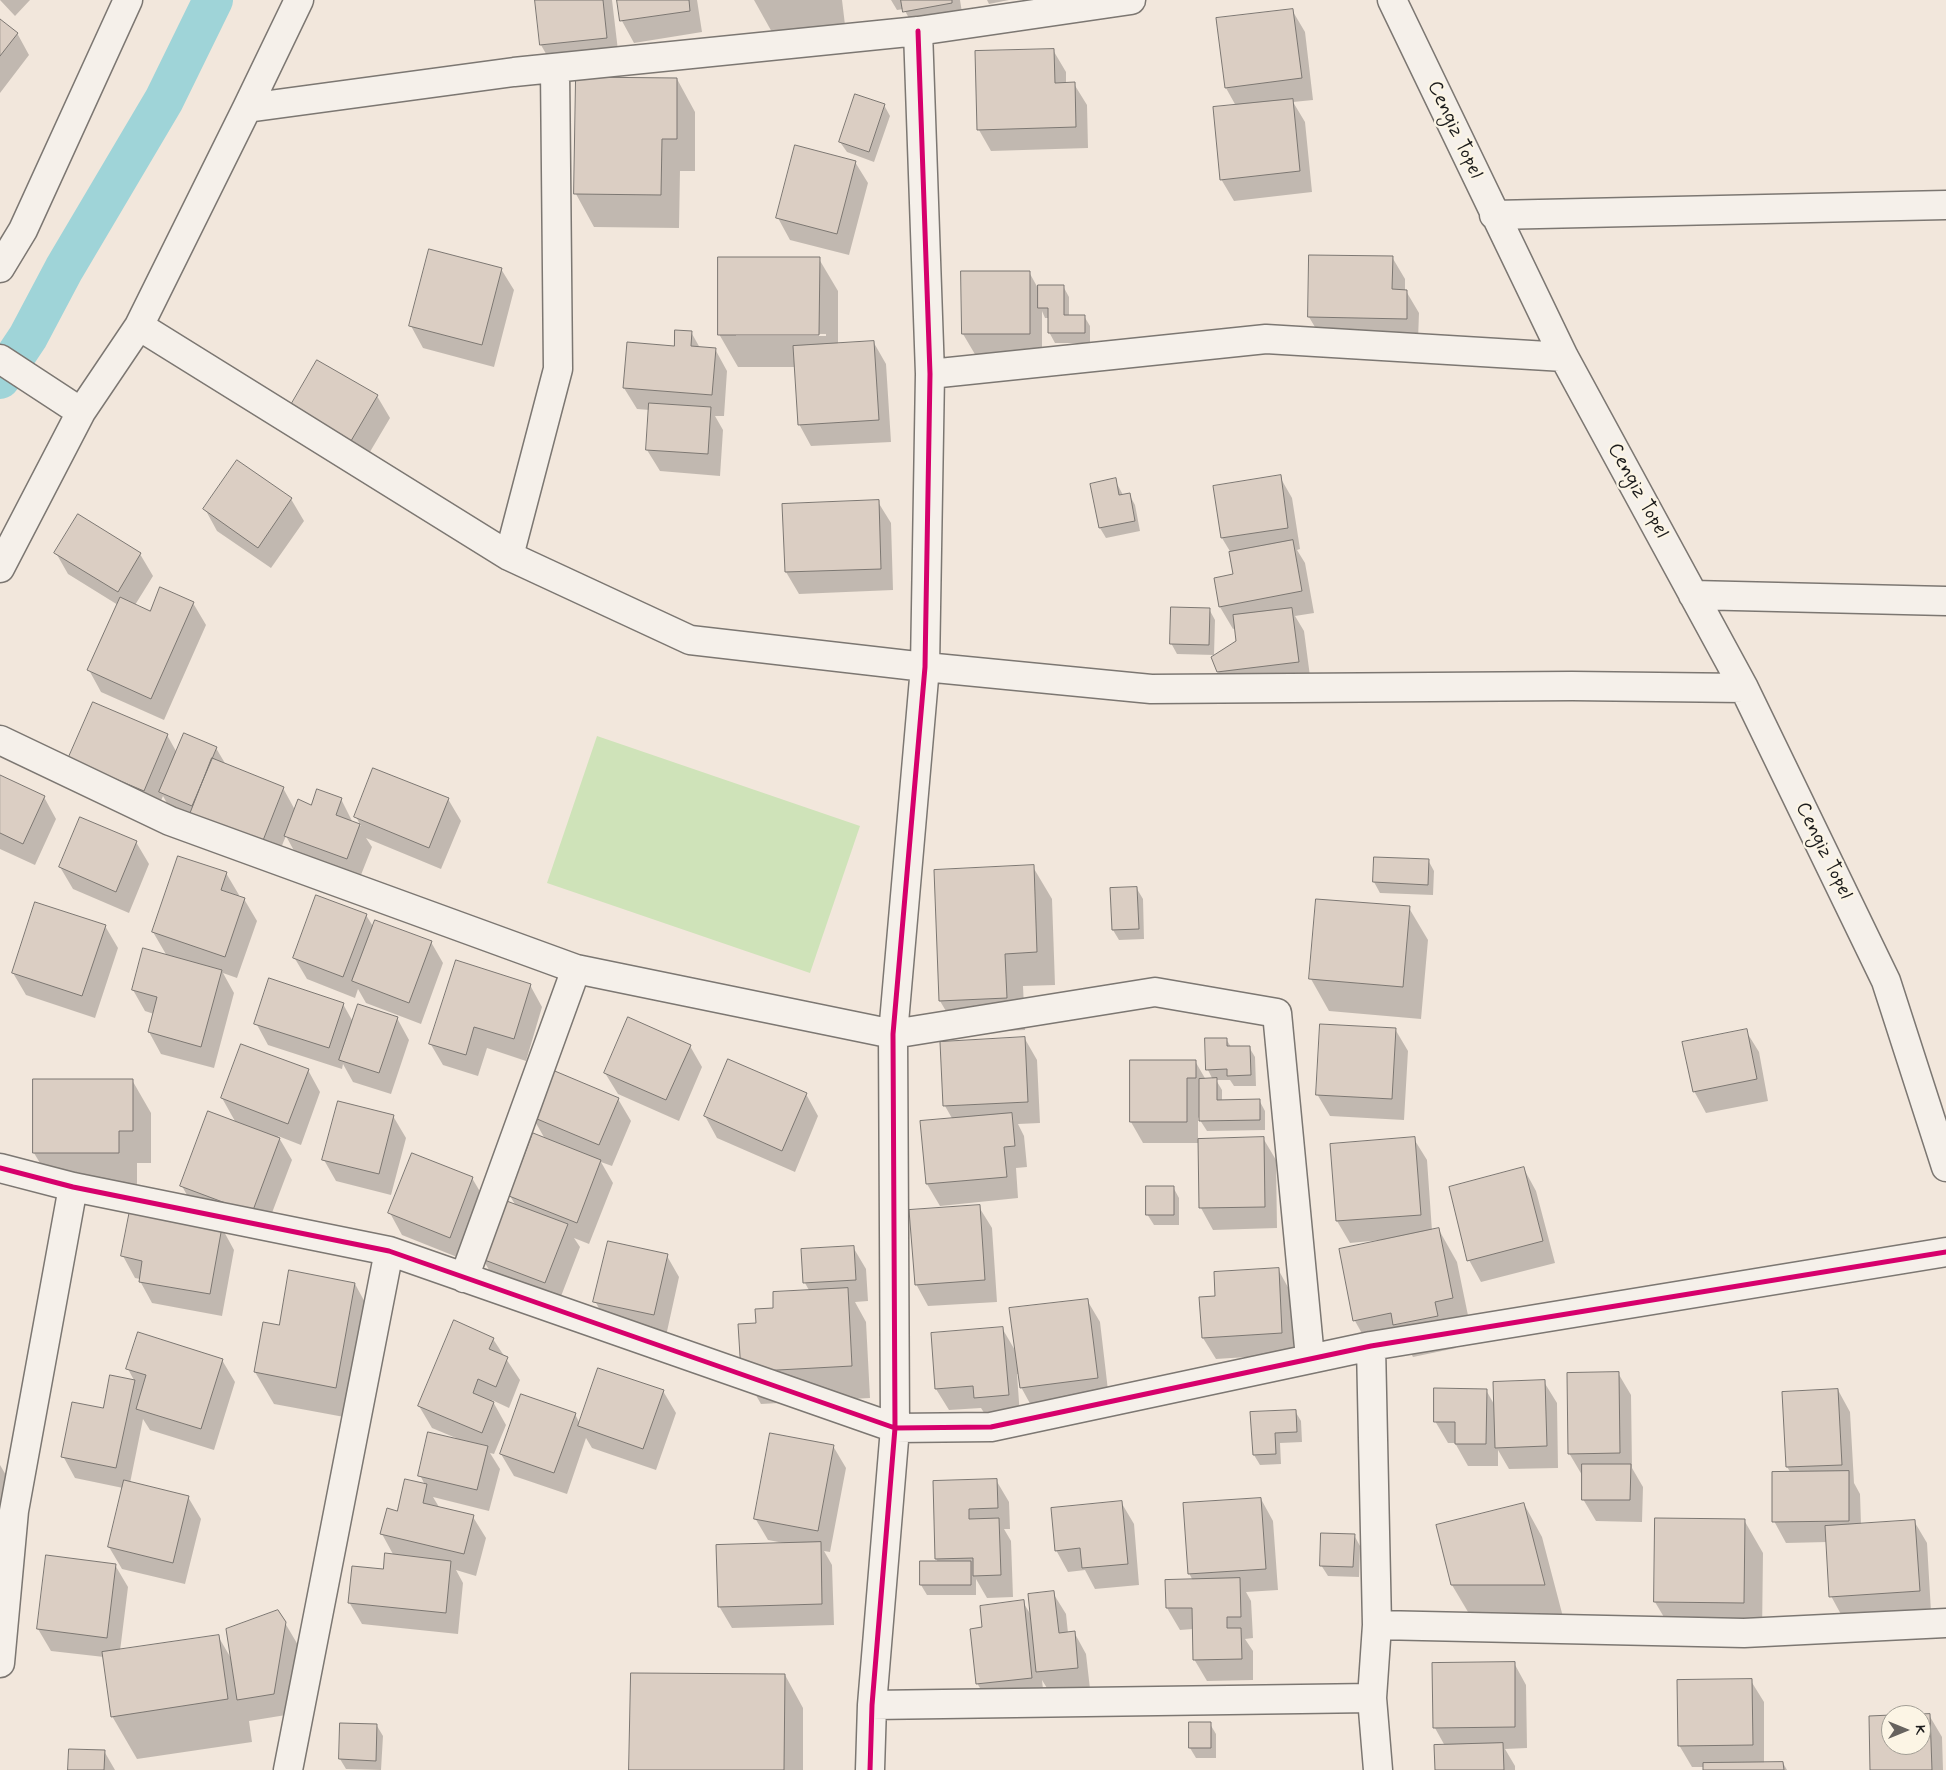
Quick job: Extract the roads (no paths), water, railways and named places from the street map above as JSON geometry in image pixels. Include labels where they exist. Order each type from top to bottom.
[{"type":"street","points":[[0,268],[24,230],[128,0]]},
{"type":"street","points":[[0,568],[8,546],[81,412],[139,326],[299,0]]},
{"type":"street","points":[[247,108],[514,72],[918,31],[1131,0]]},
{"type":"street","name":"Cengiz Topel","points":[[1392,0],[1564,357],[1744,688],[1886,981],[1946,1167]]},
{"type":"street","points":[[870,1770],[872,1705],[895,1428],[893,1034],[926,667],[930,374],[918,31]]},
{"type":"street","points":[[509,556],[558,370],[555,69]]},
{"type":"street","points":[[1494,215],[1946,205]]},
{"type":"street","points":[[139,326],[509,556],[690,640],[926,667],[1151,689],[1572,686],[1744,688]]},
{"type":"street","points":[[930,374],[1266,339],[1564,357]]},
{"type":"street","points":[[0,359],[81,412]]},
{"type":"street","points":[[1693,595],[1946,601]]},
{"type":"street","points":[[0,740],[170,821],[576,969],[893,1034],[1155,992],[1277,1013],[1310,1358]]},
{"type":"street","points":[[464,1278],[576,969]]},
{"type":"street","points":[[0,1168],[73,1187],[389,1251],[895,1428],[991,1428],[1371,1346],[1946,1252]]},
{"type":"street","points":[[0,1663],[14,1511],[73,1187]]},
{"type":"street","points":[[288,1770],[389,1251]]},
{"type":"street","points":[[1371,1346],[1377,1625],[1372,1698],[1378,1770]]},
{"type":"street","points":[[1377,1625],[1744,1633],[1946,1623]]},
{"type":"street","points":[[872,1705],[1372,1698]]},
{"type":"waterway","points":[[0,379],[28,337],[64,269],[164,100],[213,0]]}]
